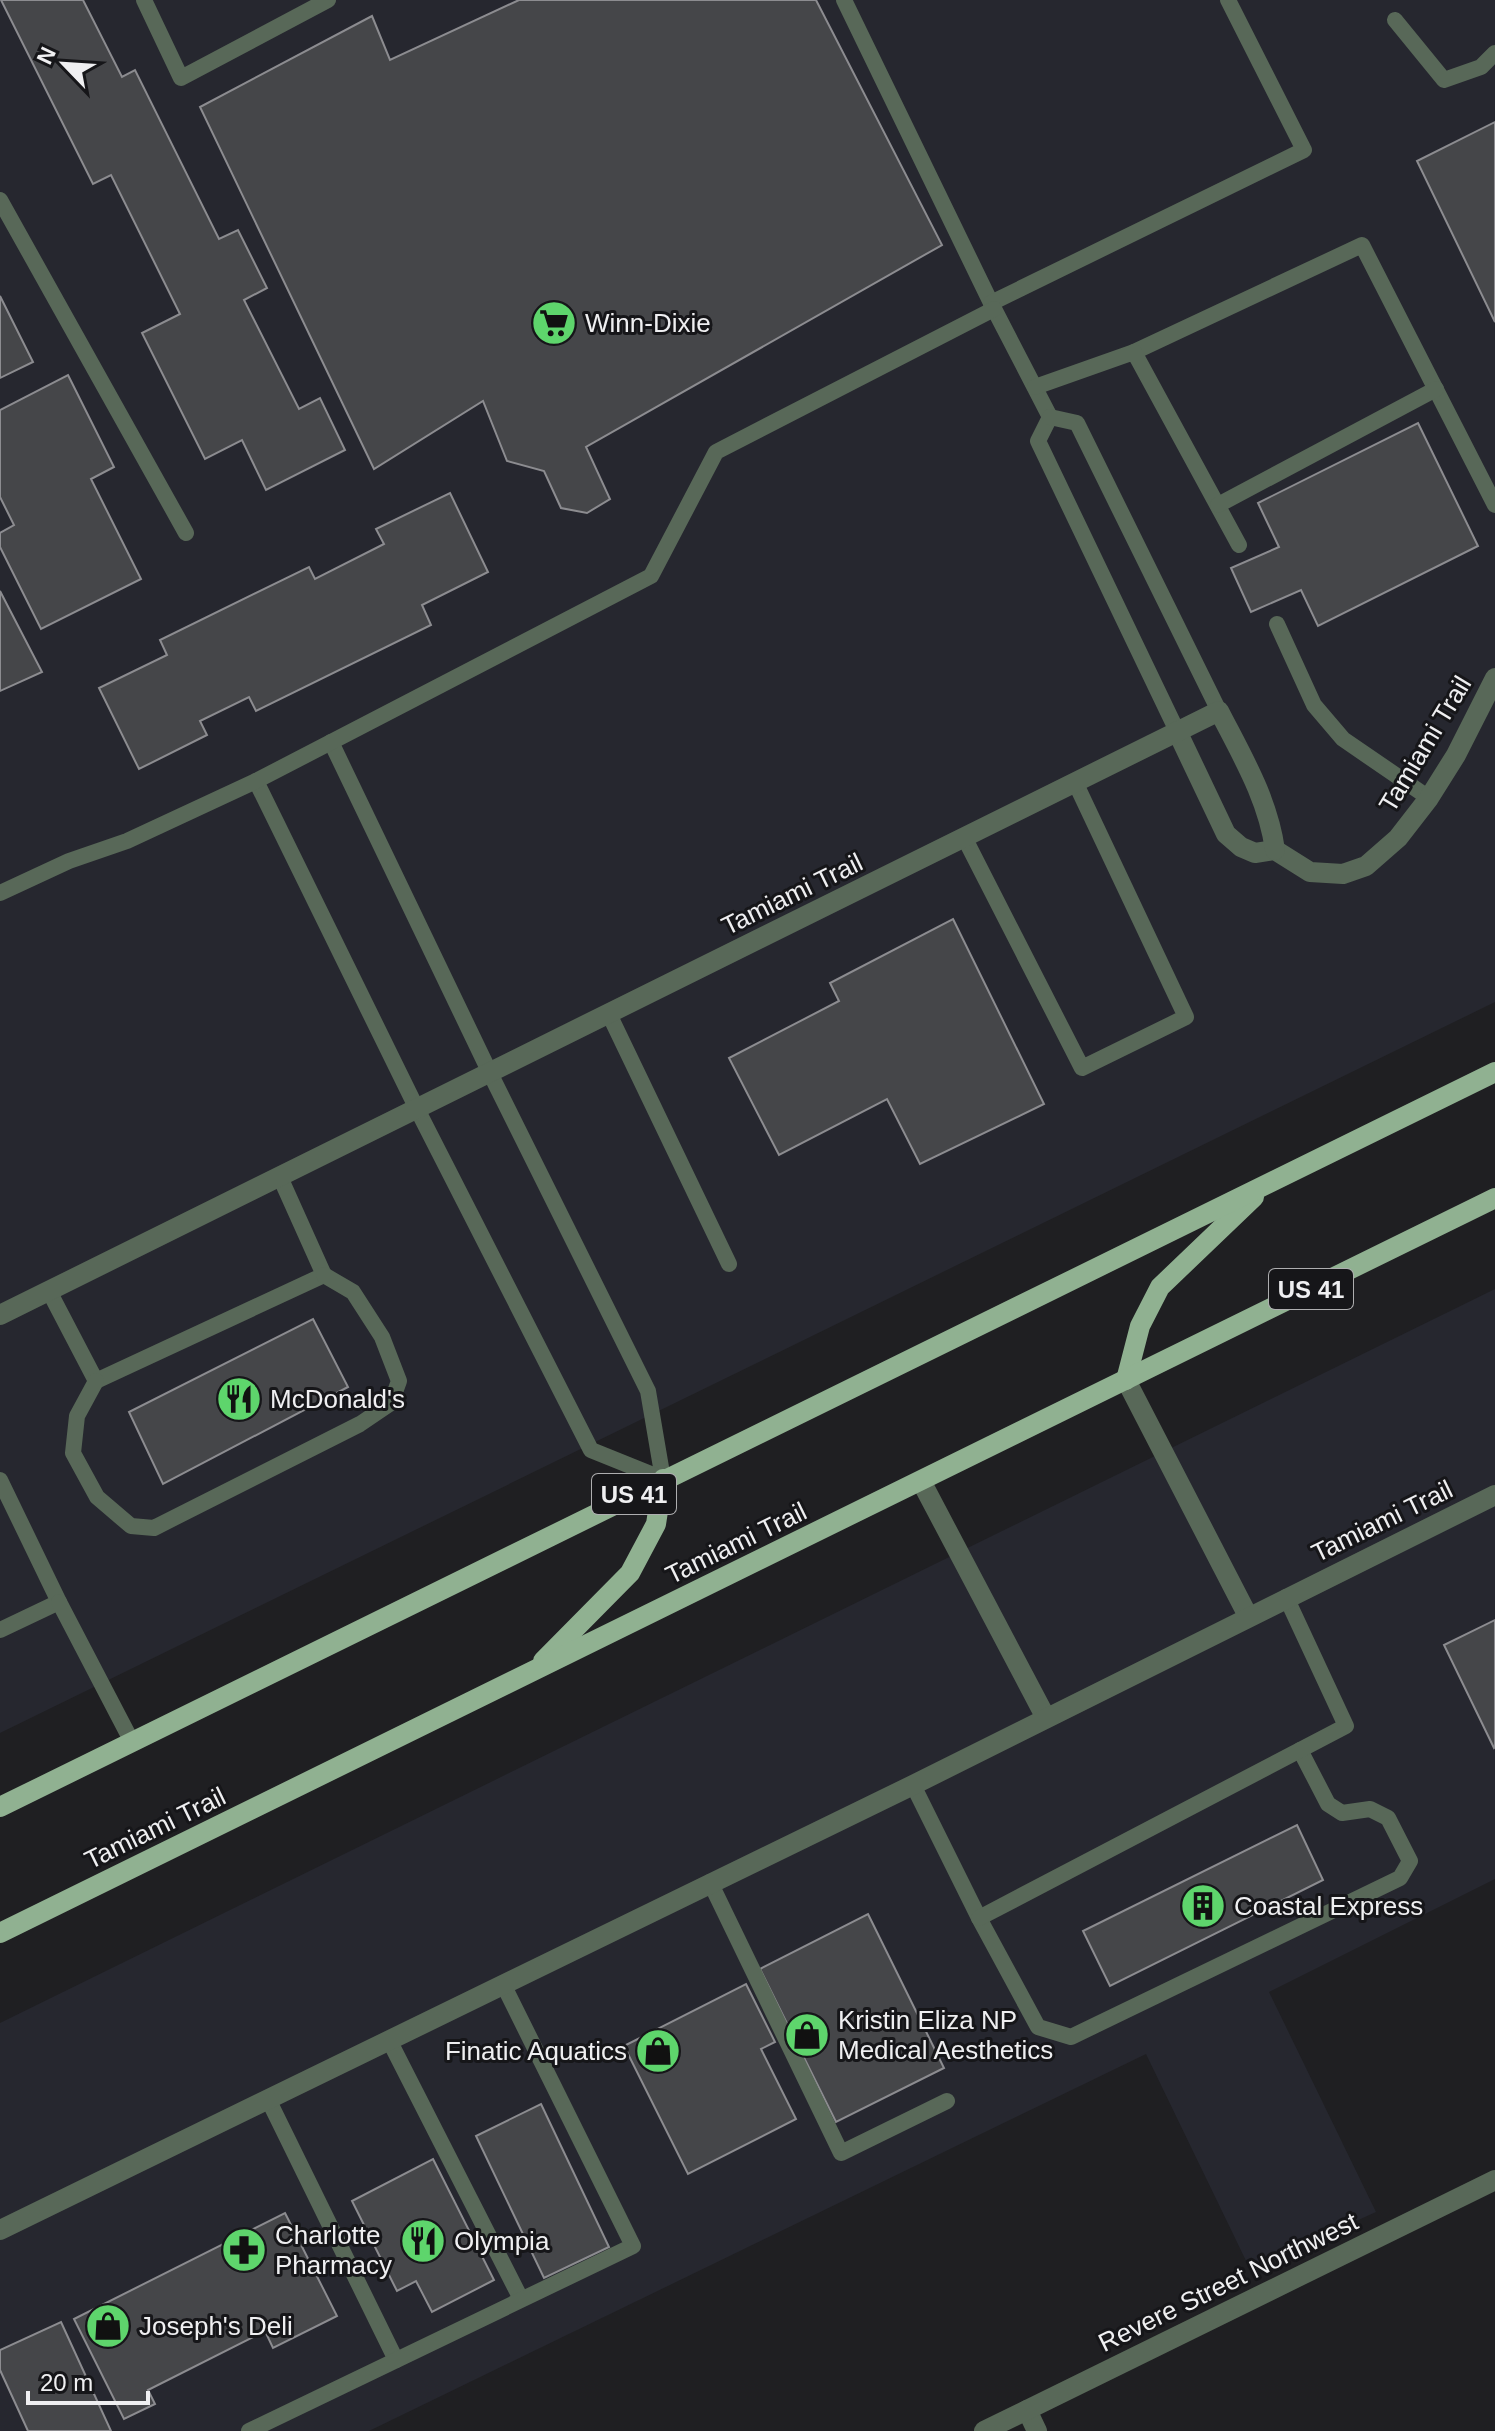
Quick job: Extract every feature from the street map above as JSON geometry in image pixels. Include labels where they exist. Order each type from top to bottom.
[{"type":"main road","name":"US 41","points":[[0,1807],[1495,1072]]},
{"type":"main road","points":[[1126,1380],[1140,1326],[1160,1287],[1268,1183]]},
{"type":"main road","name":"Tamiami Trail","points":[[0,1933],[1495,1198]]},
{"type":"main road","points":[[532,1672],[630,1573],[656,1524],[663,1479]]},
{"type":"street","name":"Tamiami Trail","points":[[1177,731],[1226,834],[1241,847],[1255,853],[1275,850],[1310,872],[1343,874],[1366,866],[1398,838],[1429,798],[1456,755],[1495,678]]},
{"type":"street","name":"Tamiami Trail","points":[[0,1315],[1219,711]]},
{"type":"street","points":[[1219,711],[1262,797],[1271,822],[1275,850]]},
{"type":"street","points":[[1126,1380],[1248,1616]]},
{"type":"street","points":[[921,1481],[1046,1718]]},
{"type":"street","name":"Tamiami Trail","points":[[0,2230],[913,1785],[1495,1495]]},
{"type":"street","name":"Revere Street Northwest","points":[[984,2431],[1495,2180]]},
{"type":"street","points":[[1027,2410],[1037,2431]]},
{"type":"lane","points":[[144,0],[181,78],[328,0]]},
{"type":"lane","points":[[844,0],[992,306],[1050,417]]},
{"type":"lane","points":[[0,893],[69,861],[127,841],[256,781],[651,576],[716,452],[992,306],[1304,150],[1228,0]]},
{"type":"lane","points":[[1395,20],[1444,80],[1481,67],[1495,53]]},
{"type":"lane","points":[[0,200],[186,533]]},
{"type":"lane","points":[[1035,387],[1134,352],[1362,245],[1495,505]]},
{"type":"lane","points":[[1134,352],[1239,545]]},
{"type":"lane","points":[[1218,505],[1436,389]]},
{"type":"lane","points":[[1050,417],[1077,423],[1219,711]]},
{"type":"lane","points":[[1050,417],[1038,441],[1177,731]]},
{"type":"lane","points":[[1277,624],[1314,705],[1343,739],[1429,798]]},
{"type":"lane","points":[[331,742],[490,1073],[648,1391],[663,1479]]},
{"type":"lane","points":[[256,781],[417,1109],[591,1450],[663,1479]]},
{"type":"lane","points":[[964,837],[1082,1068],[1186,1017],[1075,782]]},
{"type":"lane","points":[[609,1014],[729,1264]]},
{"type":"lane","points":[[280,1177],[324,1275],[353,1292],[382,1337],[399,1381],[391,1403],[360,1424],[154,1528],[131,1526],[97,1497],[73,1453],[77,1416],[96,1381],[324,1275]]},
{"type":"lane","points":[[49,1291],[96,1381]]},
{"type":"lane","points":[[0,1480],[132,1742]]},
{"type":"lane","points":[[979,1918],[1346,1726],[1286,1597]]},
{"type":"lane","points":[[0,1630],[59,1602]]},
{"type":"lane","points":[[913,1785],[1038,2027],[1071,2037],[1400,1878],[1410,1861],[1388,1818],[1370,1809],[1342,1813],[1328,1804],[1300,1750]]},
{"type":"lane","points":[[710,1882],[841,2153],[947,2101]]},
{"type":"lane","points":[[249,2431],[633,2246],[503,1984]]},
{"type":"lane","points":[[389,2040],[521,2299]]},
{"type":"lane","points":[[268,2099],[396,2360]]},
{"type":"shaded area","points":[[0,0],[1495,0],[1495,1002],[0,1733]]},
{"type":"shaded area","points":[[1495,1289],[1495,1879],[1269,1992],[1376,2212],[1250,2269],[1146,2054],[369,2431],[0,2431],[0,2023]]},
{"type":"building","points":[[1,0],[83,0],[122,77],[135,70],[219,239],[238,230],[267,288],[244,300],[299,409],[320,398],[345,450],[266,490],[242,440],[205,459],[142,333],[180,314],[111,175],[93,184]]},
{"type":"building","name":"Winn-Dixie","points":[[519,0],[816,0],[942,245],[586,447],[610,499],[587,513],[561,508],[544,471],[507,461],[483,401],[374,469],[200,107],[372,16],[390,60]]},
{"type":"building","points":[[1495,122],[1495,322],[1417,161]]},
{"type":"building","points":[[0,296],[33,362],[0,378]]},
{"type":"building","points":[[68,375],[114,467],[91,479],[141,579],[41,629],[0,547],[0,533],[14,525],[0,497],[0,410]]},
{"type":"building","points":[[1418,423],[1478,546],[1318,626],[1301,590],[1251,612],[1231,568],[1279,547],[1258,503]]},
{"type":"building","points":[[450,493],[488,572],[422,605],[431,625],[256,711],[249,697],[200,721],[207,735],[139,769],[99,688],[167,655],[160,640],[309,567],[315,579],[384,544],[376,529]]},
{"type":"building","points":[[0,591],[42,672],[0,691]]},
{"type":"building","points":[[953,919],[1044,1104],[920,1164],[887,1099],[779,1155],[729,1058],[839,1001],[830,983]]},
{"type":"building","name":"McDonald's","points":[[313,1319],[348,1387],[163,1484],[129,1412]]},
{"type":"building","points":[[1495,1620],[1495,1747],[1494,1748],[1444,1645]]},
{"type":"building","name":"Coastal Express","points":[[1297,1825],[1323,1880],[1110,1986],[1083,1931]]},
{"type":"building","points":[[868,1914],[944,2068],[836,2122],[760,1969]]},
{"type":"building","points":[[746,1984],[775,2042],[761,2049],[796,2119],[688,2174],[624,2046]]},
{"type":"building","points":[[541,2104],[609,2247],[544,2278],[476,2136]]},
{"type":"building","name":"Olympia","points":[[433,2159],[494,2280],[432,2312],[416,2281],[397,2291],[352,2201]]},
{"type":"building","points":[[285,2213],[337,2316],[273,2348],[265,2331],[148,2390],[155,2404],[124,2419],[74,2319]]},
{"type":"building","points":[[61,2322],[111,2431],[28,2431],[0,2370],[0,2350]]},
{"type":"place","name":"Winn-Dixie","points":[[554,323]]},
{"type":"place","name":"McDonald's","points":[[239,1399]]},
{"type":"place","name":"Coastal Express","points":[[1203,1906]]},
{"type":"place","name":"Kristin Eliza NP Medical Aesthetics","points":[[807,2035]]},
{"type":"place","name":"Finatic Aquatics","points":[[658,2051]]},
{"type":"place","name":"Olympia","points":[[423,2241]]},
{"type":"place","name":"Charlotte Pharmacy","points":[[244,2250]]},
{"type":"place","name":"Joseph's Deli","points":[[108,2326]]}]
